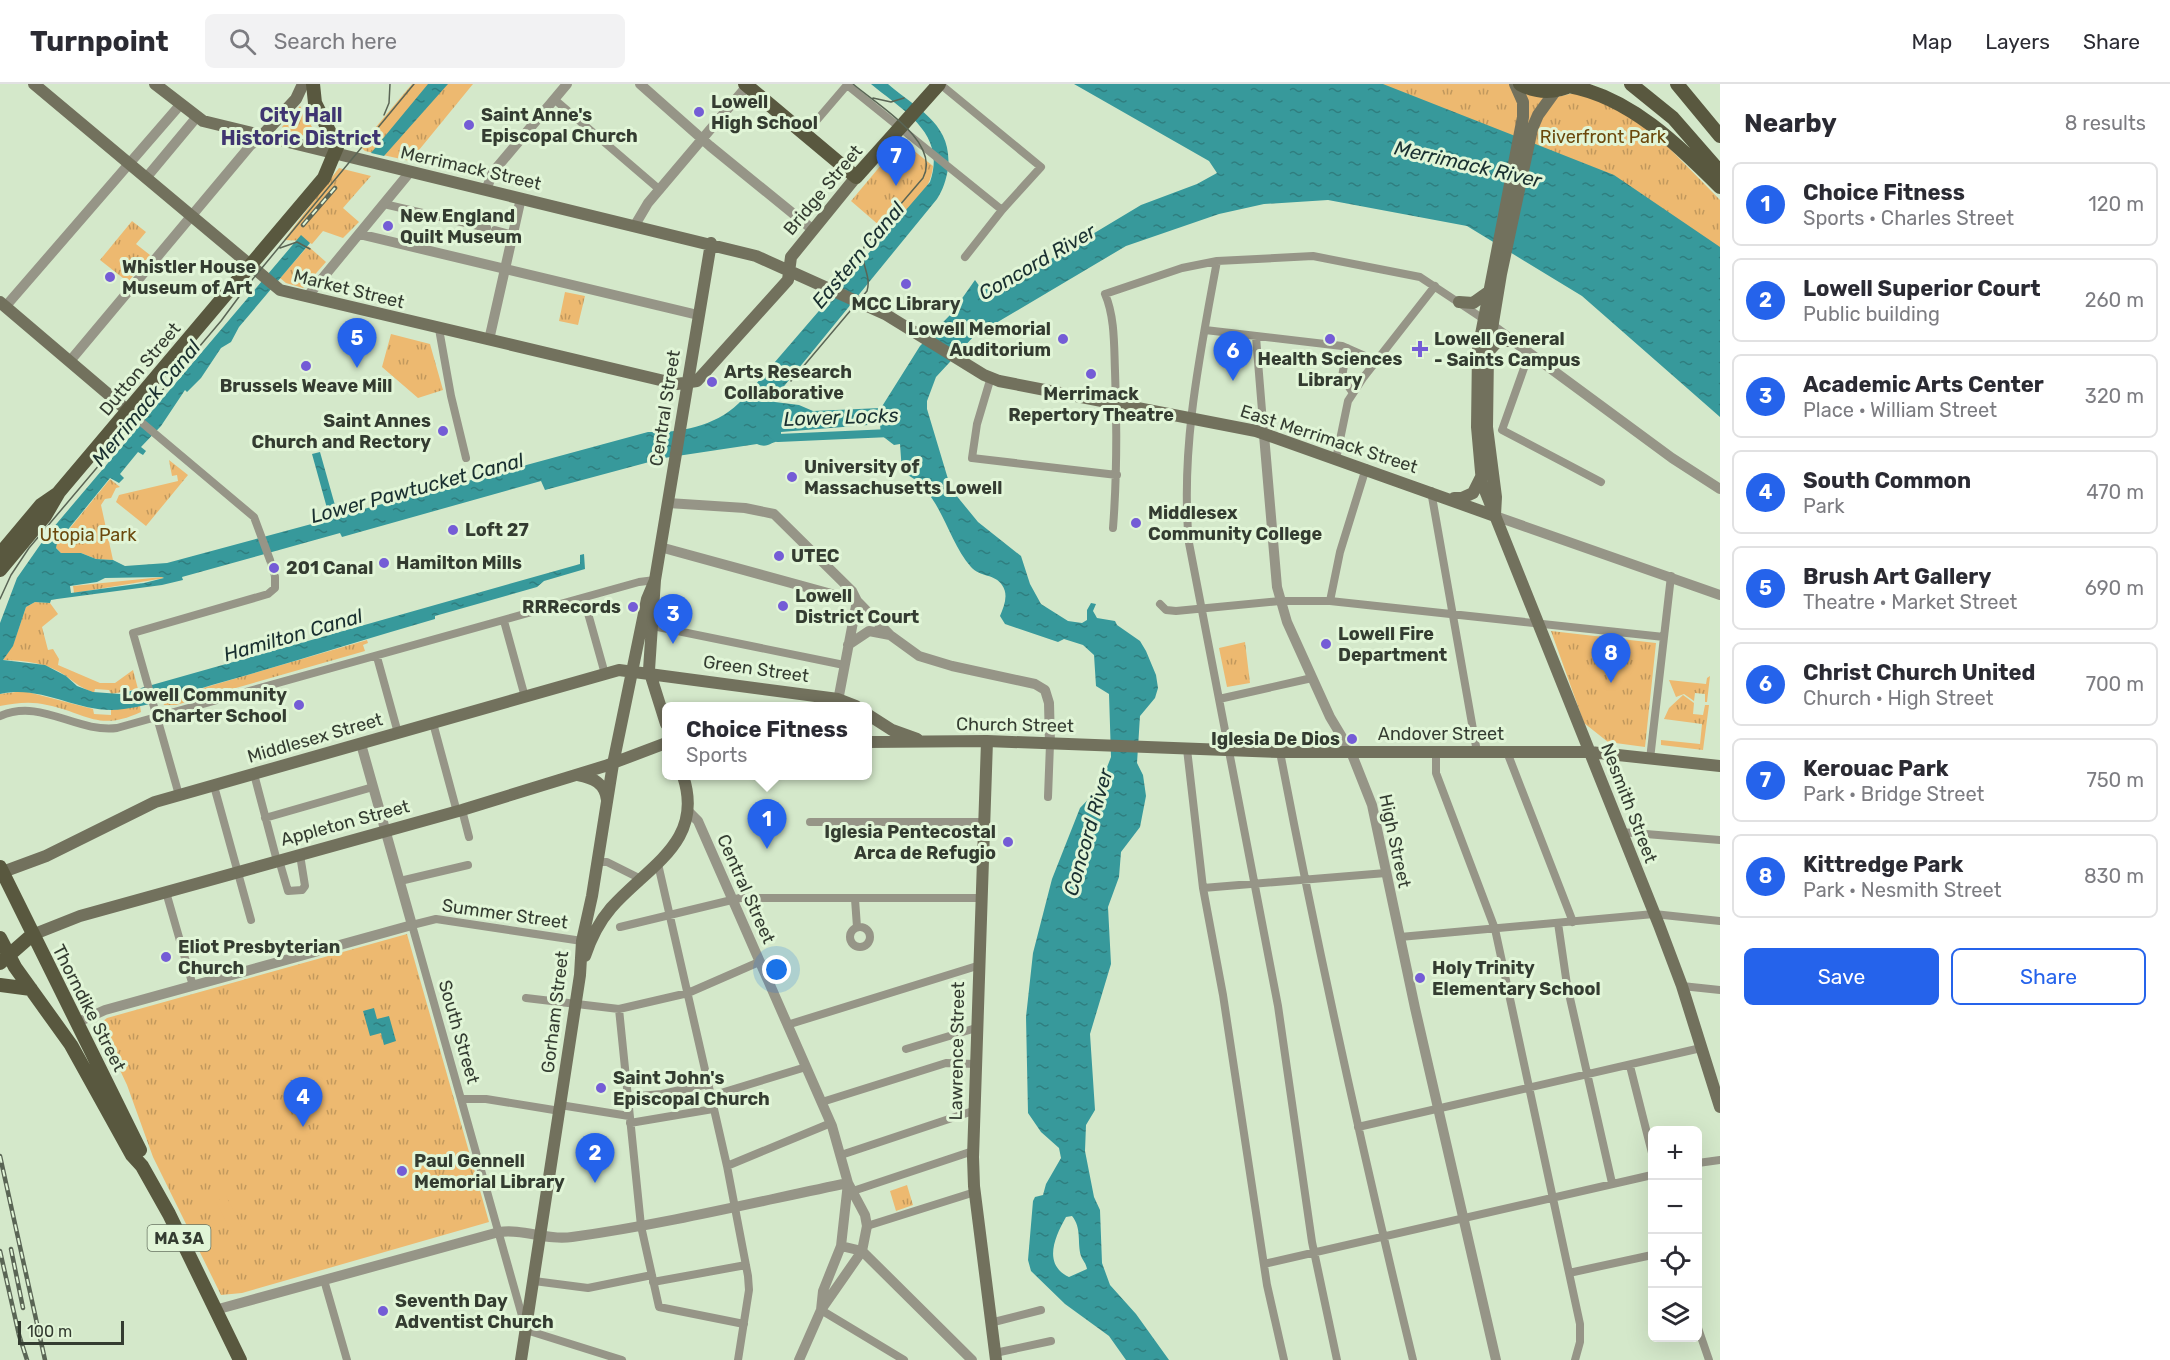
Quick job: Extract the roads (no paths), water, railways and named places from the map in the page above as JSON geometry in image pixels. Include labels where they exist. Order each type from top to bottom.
[{"type":"main road","name":"Market Street","points":[[34,84],[275,287],[439,329],[676,384],[687,382]]},
{"type":"main road","name":"Merrimack Street","points":[[155,84],[196,118],[334,154],[711,243],[756,256],[789,269],[856,302]]},
{"type":"main road","points":[[261,136],[296,99],[304,84]]},
{"type":"main road","points":[[304,84],[309,110],[334,154]]},
{"type":"main road","points":[[313,84],[315,103],[337,147],[334,154]]},
{"type":"main road","name":"Bridge Street","points":[[687,382],[697,381],[788,280],[791,256],[856,177],[940,84]]},
{"type":"main road","name":"Nesmith Street","points":[[1515,84],[1523,102],[1527,127],[1496,271],[1475,389],[1481,473],[1486,497],[1682,986],[1720,1107]]},
{"type":"main road","points":[[1520,84],[1536,90],[1566,87],[1597,92],[1630,111],[1678,147],[1720,187]]},
{"type":"main road","points":[[1631,84],[1673,118],[1720,172]]},
{"type":"main road","points":[[1645,84],[1682,117],[1720,160]]},
{"type":"main road","points":[[1677,84],[1720,136]]},
{"type":"main road","points":[[747,85],[856,177]]},
{"type":"main road","name":"Nesmith Street","points":[[1527,127],[1566,87]]},
{"type":"main road","name":"Dutton Street","points":[[0,570],[45,516],[59,492],[324,178],[334,154]]},
{"type":"main road","name":"Central Street","points":[[662,711],[650,673],[655,580],[711,243]]},
{"type":"main road","name":"Nesmith Street","points":[[1495,516],[1496,497],[1488,426],[1487,293],[1496,271]]},
{"type":"main road","points":[[1459,302],[1473,303],[1487,293]]},
{"type":"main road","name":"East Merrimack Street","points":[[856,302],[885,314],[990,377],[1244,428],[1366,468],[1495,516]]},
{"type":"main road","points":[[3,305],[128,411]]},
{"type":"main road","points":[[1488,352],[1498,341],[1512,341]]},
{"type":"main road","points":[[1446,497],[1462,498],[1473,494],[1481,473]]},
{"type":"main road","name":"Dutton Street","points":[[0,554],[41,505],[59,492]]},
{"type":"main road","name":"Central Street","points":[[632,670],[647,599],[655,580]]},
{"type":"main road","name":"Middlesex Street","points":[[1,871],[46,856],[139,808],[179,795],[605,674],[622,670],[650,673]]},
{"type":"main road","name":"Gorham Street","points":[[522,1360],[576,1003],[582,941],[632,670]]},
{"type":"main road","name":"Green Street","points":[[650,673],[831,702]]},
{"type":"main road","points":[[872,717],[896,731],[924,741]]},
{"type":"main road","name":"Church Street","points":[[872,742],[987,741],[1161,747]]},
{"type":"main road","name":"Lawrence Street","points":[[987,741],[977,966],[973,1151],[975,1192],[995,1356]]},
{"type":"main road","name":"Appleton Street","points":[[32,935],[80,916],[459,811],[613,764],[662,745]]},
{"type":"main road","name":"Andover Street","points":[[1161,747],[1280,752],[1590,752],[1720,766]]},
{"type":"main road","points":[[576,775],[600,783],[605,788],[607,800]]},
{"type":"main road","name":"Central Street","points":[[685,780],[689,793],[688,811]]},
{"type":"main road","points":[[580,975],[594,932],[612,906],[658,864],[676,844],[688,811]]},
{"type":"main road","name":"Thorndike Street","points":[[1,871],[141,1152],[142,1166]]},
{"type":"main road","points":[[592,896],[602,907],[612,906]]},
{"type":"main road","points":[[4,959],[32,935]]},
{"type":"main road","name":"Thorndike Street","points":[[0,938],[4,959],[31,989],[71,1045],[132,1155],[142,1166],[240,1360]]},
{"type":"main road","points":[[0,985],[31,989]]},
{"type":"street","points":[[486,190],[493,172],[567,84]]},
{"type":"street","points":[[640,84],[812,229]]},
{"type":"street","points":[[940,84],[1041,167],[1002,210],[965,257]]},
{"type":"street","points":[[635,225],[660,190],[747,85]]},
{"type":"street","points":[[806,134],[847,85],[904,124],[932,156],[1002,210]]},
{"type":"street","points":[[554,99],[660,190]]},
{"type":"street","points":[[3,305],[180,105]]},
{"type":"street","points":[[146,178],[196,118]]},
{"type":"street","points":[[69,361],[250,146],[261,136]]},
{"type":"street","points":[[307,297],[410,172]]},
{"type":"street","points":[[489,340],[521,198]]},
{"type":"street","points":[[384,204],[513,235]]},
{"type":"street","points":[[359,234],[698,315]]},
{"type":"street","points":[[1113,528],[1117,475],[1116,404],[1112,316],[1106,294],[1182,268],[1217,261],[1322,257],[1420,277],[1487,322],[1672,458],[1720,489]]},
{"type":"street","points":[[1217,261],[1192,418],[1185,503],[1200,609],[1231,751],[1278,1006],[1314,1253],[1337,1360]]},
{"type":"street","points":[[1336,459],[1345,410],[1353,393],[1435,285]]},
{"type":"street","points":[[439,329],[451,396],[466,458]]},
{"type":"street","points":[[1205,330],[1347,348],[1376,361]]},
{"type":"street","name":"High Street","points":[[1256,338],[1273,559],[1280,601],[1312,678],[1351,752],[1372,805],[1438,1110],[1496,1360]]},
{"type":"street","points":[[1347,348],[1342,377],[1353,393]]},
{"type":"street","points":[[1529,354],[1502,430],[1601,482]]},
{"type":"street","points":[[990,377],[977,424],[972,458],[1117,475]]},
{"type":"street","points":[[128,411],[250,513],[261,530],[270,559]]},
{"type":"street","points":[[1330,601],[1340,552],[1366,468]]},
{"type":"street","points":[[1431,491],[1477,752]]},
{"type":"street","points":[[668,503],[745,508],[774,514],[852,591],[857,601],[890,635],[914,652],[934,662],[1041,687],[1048,695],[1050,744],[1048,796]]},
{"type":"street","name":"East Merrimack Street","points":[[1495,516],[1720,595]]},
{"type":"street","points":[[660,547],[857,601]]},
{"type":"street","points":[[1650,759],[1671,576]]},
{"type":"street","points":[[179,795],[133,633],[265,595],[274,589],[275,577]]},
{"type":"street","points":[[0,716],[18,711],[35,711],[109,729],[655,580]]},
{"type":"street","points":[[584,599],[605,674]]},
{"type":"street","points":[[837,702],[857,601]]},
{"type":"street","points":[[1160,604],[1166,609],[1176,611],[1280,601],[1330,601],[1664,638]]},
{"type":"street","points":[[504,621],[525,697]]},
{"type":"street","points":[[653,626],[844,665]]},
{"type":"street","points":[[848,646],[869,631],[890,635]]},
{"type":"street","points":[[377,657],[398,733]]},
{"type":"street","points":[[1219,699],[1312,678]]},
{"type":"street","points":[[433,723],[469,837]]},
{"type":"street","name":"South Street","points":[[361,744],[526,1330]]},
{"type":"street","points":[[1187,749],[1203,888],[1223,995],[1264,1264],[1284,1360]]},
{"type":"street","points":[[1280,752],[1304,880],[1358,1127],[1413,1360]]},
{"type":"street","points":[[1436,752],[1438,780],[1495,929],[1527,1089],[1553,1198],[1581,1334],[1575,1360]]},
{"type":"street","points":[[1506,752],[1573,922]]},
{"type":"street","points":[[254,774],[288,891],[302,890],[305,886],[300,855]]},
{"type":"street","points":[[214,786],[251,920]]},
{"type":"street","points":[[265,818],[373,787]]},
{"type":"street","name":"Central Street","points":[[688,811],[698,821],[822,1102],[831,1123],[850,1187],[866,1222],[862,1251],[821,1310],[801,1359]]},
{"type":"street","points":[[810,822],[984,822]]},
{"type":"street","points":[[1621,832],[1720,840]]},
{"type":"street","points":[[598,862],[607,862],[640,879]]},
{"type":"street","points":[[658,864],[727,1166],[746,1265],[749,1290],[738,1360]]},
{"type":"street","points":[[400,881],[468,866]]},
{"type":"street","points":[[1203,888],[1386,873]]},
{"type":"street","points":[[166,892],[193,986]]},
{"type":"street","points":[[620,927],[740,898],[980,898]]},
{"type":"street","points":[[855,899],[857,927]]},
{"type":"street","points":[[1400,937],[1654,914],[1720,921]]},
{"type":"street","name":"Summer Street","points":[[78,1022],[105,1010],[436,919],[582,941]]},
{"type":"street","points":[[1558,923],[1562,958],[1612,1183]]},
{"type":"street","points":[[526,998],[619,1009],[688,993],[759,962]]},
{"type":"street","points":[[787,1025],[977,966]]},
{"type":"street","points":[[1682,986],[1720,990]]},
{"type":"street","points":[[619,1009],[641,1226],[659,1307],[744,1324]]},
{"type":"street","points":[[906,1049],[976,1028]]},
{"type":"street","points":[[1358,1127],[1701,1048]]},
{"type":"street","points":[[822,1102],[946,1063],[975,1064]]},
{"type":"street","points":[[1630,1066],[1648,1134]]},
{"type":"street","points":[[711,1096],[806,1067]]},
{"type":"street","points":[[628,1097],[662,1094],[708,1084]]},
{"type":"street","points":[[461,1099],[486,1099],[630,1119],[713,1109]]},
{"type":"street","points":[[841,1155],[974,1111]]},
{"type":"street","points":[[727,1166],[831,1123]]},
{"type":"street","points":[[215,1310],[499,1232],[510,1231],[540,1237],[570,1238],[641,1226],[735,1206],[850,1187],[973,1151]]},
{"type":"street","points":[[1702,1162],[1720,1160]]},
{"type":"street","points":[[1264,1264],[1464,1220],[1648,1175]]},
{"type":"street","name":"Central Street","points":[[821,1310],[823,1291],[842,1246],[850,1187]]},
{"type":"street","points":[[845,1217],[856,1210],[866,1222],[975,1192]]},
{"type":"street","points":[[842,1246],[862,1251],[972,1360]]},
{"type":"street","points":[[1569,1274],[1648,1255]]},
{"type":"street","points":[[534,1281],[588,1288],[746,1265]]},
{"type":"street","points":[[324,1280],[347,1360]]},
{"type":"street","points":[[821,1310],[904,1360]]},
{"type":"street","points":[[990,1323],[1041,1310]]},
{"type":"street","points":[[526,1330],[622,1360]]},
{"type":"street","points":[[1702,1340],[1709,1360]]},
{"type":"street","points":[[995,1356],[1051,1341]]},
{"type":"water","points":[[428,84],[448,84],[384,156],[371,153]]},
{"type":"water","points":[[871,84],[888,84],[921,110],[939,129],[948,153],[948,169],[944,185],[937,199],[776,396],[775,402],[799,405],[813,411],[881,408],[920,346],[951,314],[975,280],[980,287],[995,287],[1011,283],[1141,205],[1197,184],[1217,173],[1209,161],[1074,84],[1383,84],[1614,175],[1720,247],[1720,417],[1582,296],[1467,226],[1328,200],[1264,204],[1219,214],[1126,246],[974,336],[936,377],[927,401],[927,409],[951,489],[978,522],[1021,556],[1030,584],[1041,604],[1068,621],[1082,623],[1087,620],[1087,610],[1091,603],[1096,604],[1093,611],[1097,618],[1115,621],[1117,625],[1140,641],[1156,675],[1158,688],[1155,698],[1140,716],[1137,763],[1143,775],[1146,796],[1140,827],[1121,852],[1119,877],[1108,907],[1111,964],[1090,1034],[1095,1110],[1086,1125],[1085,1151],[1094,1197],[1100,1210],[1102,1263],[1110,1285],[1136,1314],[1169,1360],[1126,1360],[1109,1336],[1065,1304],[1031,1271],[1028,1260],[1033,1201],[1035,1197],[1043,1195],[1046,1184],[1061,1158],[1059,1148],[1041,1132],[1028,1113],[1026,1017],[1033,953],[1052,879],[1080,808],[1099,788],[1111,757],[1109,694],[1096,686],[1094,655],[1083,645],[1064,639],[1058,642],[1005,624],[1000,616],[1005,597],[1002,585],[999,581],[971,567],[926,490],[902,472],[900,444],[894,445],[881,435],[880,424],[781,432],[781,441],[767,445],[757,444],[664,458],[545,490],[541,481],[342,537],[340,533],[182,577],[183,580],[51,600],[50,603],[35,602],[26,607],[13,646],[3,660],[45,665],[66,676],[77,686],[93,692],[120,694],[580,564],[580,555],[584,554],[585,569],[544,581],[537,587],[146,705],[108,710],[77,705],[32,693],[0,694],[0,623],[17,578],[47,535],[301,235],[310,243],[239,327],[231,342],[221,348],[201,378],[187,392],[185,390],[161,426],[141,447],[146,451],[143,455],[138,452],[120,474],[124,478],[119,483],[110,478],[57,543],[56,548],[61,553],[81,553],[96,559],[113,560],[125,566],[167,563],[330,519],[312,454],[320,452],[338,516],[648,432],[674,431],[699,426],[722,416],[743,399],[930,182],[934,165],[927,137],[908,114]],"holes":[[[105,578],[164,578],[144,583],[71,593],[70,586],[97,582]],[[1072,1216],[1077,1225],[1081,1256],[1087,1269],[1069,1277],[1056,1266],[1053,1250],[1066,1217]]]},
{"type":"water","points":[[374,1008],[377,1019],[389,1016],[396,1041],[384,1045],[381,1033],[370,1036],[363,1011]]},
{"type":"waterway","name":"Lower Locks","points":[[773,435],[778,438],[890,433]]},
{"type":"tunnel","points":[[270,560],[275,577]]},
{"type":"tram line","points":[[384,115],[389,103],[390,84]]},
{"type":"tram line","points":[[0,599],[11,575],[29,548],[221,321],[247,286],[414,84]]},
{"type":"tram line","points":[[791,381],[867,291],[864,247],[923,178],[926,164],[923,151],[904,125],[853,84]]},
{"type":"tram line","points":[[873,98],[891,102],[904,98]]},
{"type":"tram line","points":[[280,248],[297,242],[310,249]]},
{"type":"railway","points":[[303,225],[335,188]]},
{"type":"railway","points":[[0,1156],[45,1360]]},
{"type":"railway","points":[[11,1249],[23,1308]]},
{"type":"railway","points":[[0,1251],[27,1360]]},
{"type":"place","name":"Lowell High School","points":[[699,112]]},
{"type":"place","name":"Saint Anne's Episcopal Church","points":[[469,125]]},
{"type":"place","name":"Kerouac Park","points":[[896,186]]},
{"type":"place","name":"New England Quilt Museum","points":[[388,226]]},
{"type":"place","name":"Whistler House Museum of Art","points":[[110,277]]},
{"type":"place","name":"MCC Library","points":[[906,284]]},
{"type":"place","name":"Lowell Memorial Auditorium","points":[[1063,339]]},
{"type":"place","name":"Health Sciences Library","points":[[1330,339]]},
{"type":"place","name":"Lowell General - Saints Campus","points":[[1420,349]]},
{"type":"place","name":"Brussels Weave Mill","points":[[306,366]]},
{"type":"place","name":"Brush Art Gallery","points":[[357,368]]},
{"type":"place","name":"Merrimack Repertory Theatre","points":[[1091,374]]},
{"type":"place","name":"Christ Church United","points":[[1233,381]]},
{"type":"place","name":"Arts Research Collaborative","points":[[712,382]]},
{"type":"place","name":"Saint Annes Church and Rectory","points":[[443,431]]},
{"type":"place","name":"University of Massachusetts Lowell","points":[[792,477]]},
{"type":"place","name":"Middlesex Community College","points":[[1136,523]]},
{"type":"place","name":"Loft 27","points":[[453,530]]},
{"type":"place","name":"UTEC","points":[[779,556]]},
{"type":"place","name":"Hamilton Mills","points":[[384,563]]},
{"type":"place","name":"201 Canal","points":[[274,568]]},
{"type":"place","name":"Lowell District Court","points":[[783,606]]},
{"type":"place","name":"RRRecords","points":[[633,607]]},
{"type":"place","name":"Academic Arts Center","points":[[673,644]]},
{"type":"place","name":"Lowell Fire Department","points":[[1326,644]]},
{"type":"place","name":"Kittredge Park","points":[[1611,683]]},
{"type":"place","name":"Lowell Community Charter School","points":[[299,705]]},
{"type":"place","name":"Iglesia De Dios","points":[[1352,739]]},
{"type":"place","name":"Iglesia Pentecostal Arca de Refugio","points":[[1008,842]]},
{"type":"place","name":"Choice Fitness","points":[[767,849]]},
{"type":"place","name":"Eliot Presbyterian Church","points":[[166,957]]},
{"type":"place","name":"Holy Trinity Elementary School","points":[[1420,978]]},
{"type":"place","name":"Saint John's Episcopal Church","points":[[601,1088]]},
{"type":"place","name":"South Common","points":[[303,1127]]},
{"type":"place","name":"Paul Gennell Memorial Library","points":[[402,1171]]},
{"type":"place","name":"Lowell Superior Court","points":[[595,1183]]},
{"type":"place","name":"Seventh Day Adventist Church","points":[[383,1311]]},
{"type":"district","name":"City Hall Historic District","points":[[301,126]]},
{"type":"park label","name":"Riverfront Park","points":[[1603,137]]},
{"type":"park label","name":"Utopia Park","points":[[88,535]]},
{"type":"water label","name":"Merrimack River","points":[[1468,164]]},
{"type":"water label","name":"Eastern Canal","points":[[858,255]]},
{"type":"water label","name":"Concord River","points":[[1037,262]]},
{"type":"water label","name":"Merrimack Canal","points":[[146,403]]},
{"type":"water label","name":"Lower Pawtucket Canal","points":[[417,488]]},
{"type":"water label","name":"Hamilton Canal","points":[[293,635]]},
{"type":"water label","name":"Concord River","points":[[1088,832]]}]
